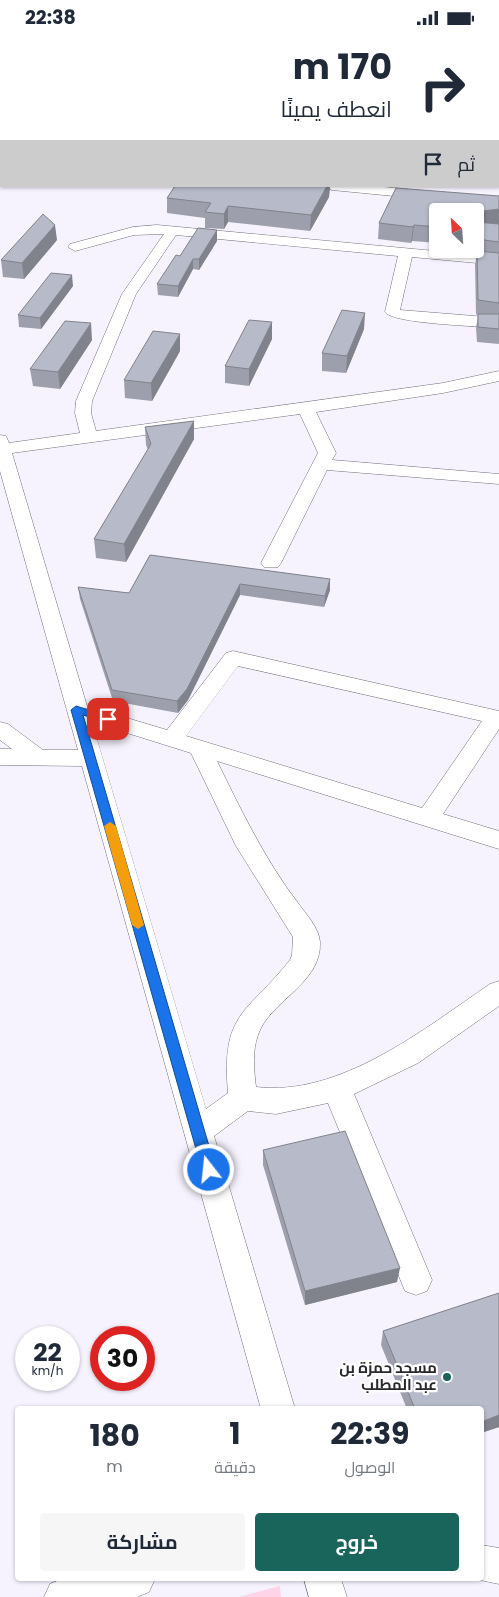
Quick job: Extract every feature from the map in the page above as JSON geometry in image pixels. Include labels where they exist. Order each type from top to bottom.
[{"type":"street","points":[[343,187],[441,196]]},
{"type":"street","points":[[89,437],[83,413],[84,401],[118,317],[134,286],[173,230]]},
{"type":"street","points":[[75,247],[133,231],[173,230],[499,261]]},
{"type":"street","points":[[406,252],[392,312],[403,316],[499,323]]},
{"type":"street","points":[[277,1406],[1,446],[89,437],[306,409],[443,388],[499,376]]},
{"type":"street","points":[[271,563],[327,453],[306,409]]},
{"type":"street","points":[[322,464],[499,479]]},
{"type":"street","points":[[172,739],[232,658],[496,717],[428,818]]},
{"type":"street","points":[[76,710],[499,841]]},
{"type":"street","points":[[0,729],[37,757]]},
{"type":"street","points":[[198,747],[257,865],[307,941],[305,957],[295,974],[268,999],[244,1032],[240,1063],[243,1098]]},
{"type":"street","points":[[0,757],[90,757]]},
{"type":"street","points":[[198,1131],[243,1098],[276,1102],[337,1089],[408,1055],[499,992]]},
{"type":"street","points":[[337,1089],[416,1279]]},
{"type":"street","points":[[484,1564],[499,1566]]},
{"type":"street","points":[[63,1597],[128,1581]]},
{"type":"street","points":[[324,1581],[328,1597]]},
{"type":"shaded area","points":[[279,1586],[281,1597],[239,1597]]},
{"type":"building","points":[[174,187],[326,187],[311,215],[228,206],[224,214],[205,212],[211,203],[167,198]]},
{"type":"building","points":[[396,188],[499,196],[499,209],[484,211],[484,203],[429,203],[429,226],[414,225],[413,227],[379,223]]},
{"type":"building","points":[[43,214],[55,225],[22,263],[1,260]]},
{"type":"building","points":[[484,223],[499,224],[499,242],[484,240]]},
{"type":"building","points":[[198,228],[217,230],[199,259],[193,259],[178,286],[157,284],[176,255],[180,256]]},
{"type":"building","points":[[484,252],[499,253],[499,303],[478,300],[477,258],[484,258]]},
{"type":"building","points":[[51,273],[72,275],[40,318],[18,315]]},
{"type":"building","points":[[342,310],[365,313],[347,356],[322,353]]},
{"type":"building","points":[[478,314],[499,314],[499,329],[478,327]]},
{"type":"building","points":[[249,320],[272,322],[249,369],[225,366]]},
{"type":"building","points":[[65,321],[91,323],[58,372],[30,369]]},
{"type":"building","points":[[153,331],[180,334],[151,383],[124,380]]},
{"type":"building","points":[[194,421],[124,544],[94,539],[151,444],[145,427]]},
{"type":"building","points":[[150,555],[330,579],[325,596],[240,584],[187,689],[177,701],[112,690],[78,587],[129,593]]},
{"type":"building","points":[[345,1131],[400,1268],[305,1291],[263,1150]]},
{"type":"building","name":"مسجد حمزة بن عبد المطلب","points":[[499,1293],[499,1415],[484,1421],[484,1406],[414,1406],[383,1331]]},
{"type":"slow traffic","points":[[110,826],[138,925]]},
{"type":"place","name":"مسجد حمزة بن عبد المطلب","points":[[447,1377]]},
{"type":"route","points":[[108,719],[76,710],[209,1170]]}]
